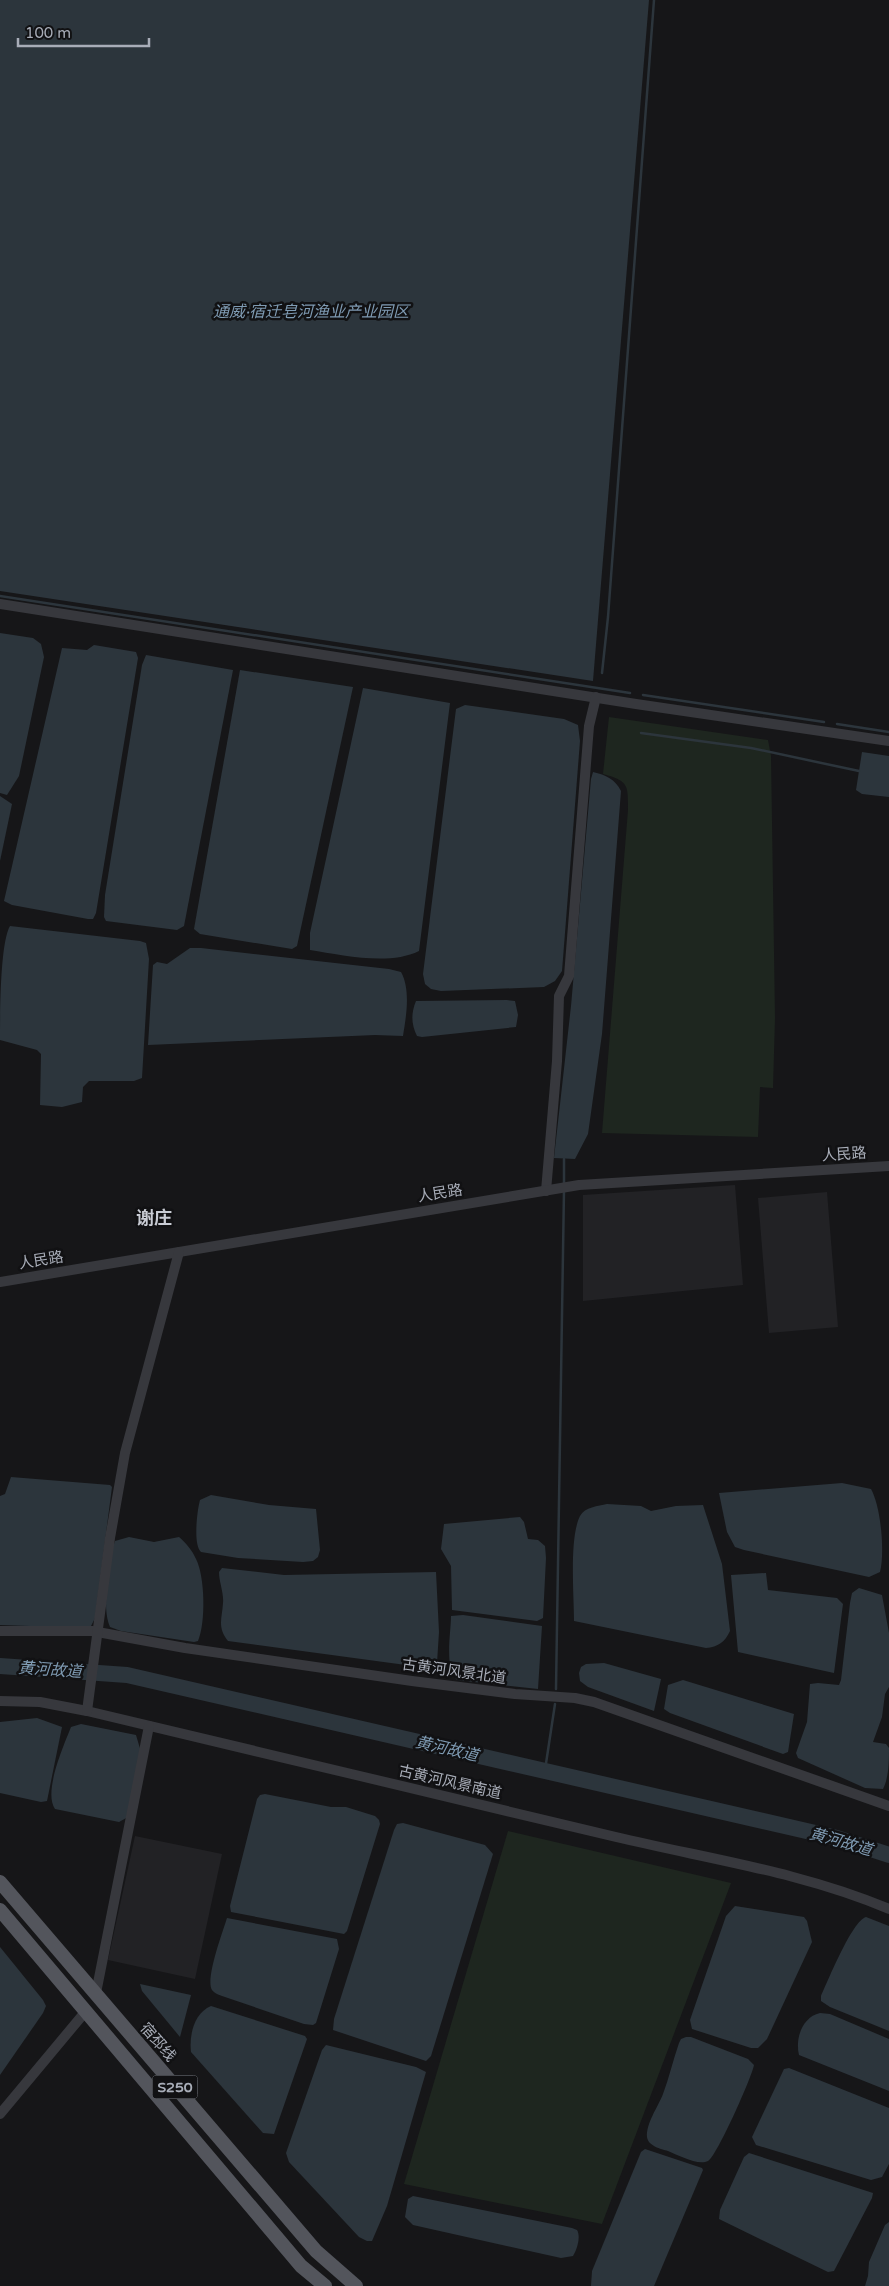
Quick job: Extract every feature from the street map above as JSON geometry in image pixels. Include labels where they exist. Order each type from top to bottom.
[{"type":"main road","name":"宿邳线","points":[[0,1882],[316,2251],[356,2286]]},
{"type":"main road","name":"S250","points":[[0,1910],[301,2266],[325,2286]]},
{"type":"street","points":[[0,604],[889,741]]},
{"type":"street","points":[[546,1191],[558,1061],[559,996],[570,976],[589,726],[596,697]]},
{"type":"street","name":"人民路","points":[[0,1282],[564,1188],[889,1166]]},
{"type":"street","points":[[87,1708],[110,1538],[124,1453],[178,1252]]},
{"type":"street","name":"古黄河风景北道","points":[[0,1631],[97,1636],[515,1694],[574,1698],[594,1702],[889,1806]]},
{"type":"street","name":"古黄河风景南道","points":[[0,1701],[40,1702],[87,1708],[149,1726],[617,1838],[798,1878],[837,1888],[889,1909]]},
{"type":"street","points":[[96,1993],[149,1726]]},
{"type":"street","points":[[0,2114],[86,2012]]},
{"type":"shaded area","points":[[609,717],[768,740],[771,756],[775,1018],[773,1088],[760,1087],[758,1137],[602,1133],[628,810],[628,795],[625,785],[618,779],[603,774]]},
{"type":"shaded area","points":[[735,1185],[743,1285],[583,1301],[583,1195]]},
{"type":"shaded area","points":[[827,1192],[838,1327],[769,1333],[758,1198]]},
{"type":"shaded area","points":[[508,1831],[731,1883],[602,2224],[404,2184]]},
{"type":"shaded area","points":[[135,1836],[222,1854],[195,1979],[108,1960]]},
{"type":"water","name":"通威·宿迁皂河渔业产业园区","points":[[0,0],[649,0],[593,681],[0,591]]},
{"type":"water","points":[[0,633],[33,638],[41,644],[44,657],[19,776],[7,795],[0,793]]},
{"type":"water","points":[[94,645],[136,652],[138,658],[96,913],[93,919],[88,919],[12,905],[4,901],[62,648],[87,650]]},
{"type":"water","points":[[146,655],[233,670],[184,926],[177,930],[106,921],[104,917],[105,895],[142,665]]},
{"type":"water","points":[[240,670],[353,687],[297,946],[292,949],[200,934],[194,929]]},
{"type":"water","points":[[363,688],[450,703],[419,951],[394,958],[365,958],[310,950],[310,933]]},
{"type":"water","points":[[465,705],[564,719],[578,725],[580,741],[562,971],[555,981],[544,987],[441,991],[431,989],[425,984],[423,974],[456,709]]},
{"type":"water","points":[[862,752],[889,756],[889,797],[862,794],[856,790]]},
{"type":"water","points":[[593,772],[610,778],[621,791],[602,1034],[588,1134],[575,1159],[554,1158],[571,1006]]},
{"type":"water","points":[[0,796],[12,804],[0,861]]},
{"type":"water","points":[[10,926],[146,943],[149,959],[142,1078],[134,1081],[89,1081],[83,1087],[82,1102],[62,1107],[40,1105],[41,1054],[37,1050],[0,1040],[2,963]]},
{"type":"water","points":[[190,948],[389,969],[401,972],[407,995],[403,1036],[375,1035],[148,1045],[153,965],[157,962],[167,964]]},
{"type":"water","points":[[416,1001],[515,1001],[518,1015],[516,1027],[417,1036],[413,1023],[413,1010]]},
{"type":"water","points":[[11,1477],[110,1485],[112,1487],[95,1618],[90,1628],[0,1625],[0,1496],[5,1494]]},
{"type":"water","points":[[842,1483],[871,1489],[877,1507],[881,1530],[881,1564],[880,1572],[869,1577],[744,1550],[735,1547],[727,1532],[719,1493]]},
{"type":"water","points":[[211,1495],[269,1505],[316,1509],[320,1550],[318,1557],[313,1561],[303,1562],[238,1558],[201,1552],[196,1535],[199,1505],[200,1500]]},
{"type":"water","points":[[607,1504],[641,1506],[651,1511],[676,1506],[703,1505],[722,1564],[730,1631],[721,1643],[706,1648],[574,1621],[573,1552],[577,1526],[582,1513],[592,1507]]},
{"type":"water","points":[[520,1517],[524,1522],[528,1539],[538,1540],[545,1546],[543,1618],[537,1621],[452,1610],[451,1566],[441,1549],[444,1524]]},
{"type":"water","points":[[129,1537],[154,1542],[179,1537],[191,1550],[199,1567],[203,1588],[202,1623],[198,1641],[194,1642],[121,1631],[110,1627],[107,1618],[106,1598],[113,1547],[115,1541]]},
{"type":"water","points":[[222,1568],[284,1575],[436,1572],[439,1632],[437,1663],[434,1667],[428,1668],[228,1641],[221,1627],[223,1599],[219,1572]]},
{"type":"water","points":[[766,1573],[768,1590],[837,1598],[843,1604],[834,1673],[738,1652],[731,1575]]},
{"type":"water","points":[[859,1588],[882,1595],[889,1633],[889,1687],[885,1694],[882,1717],[873,1742],[886,1744],[889,1748],[888,1774],[883,1789],[865,1788],[798,1758],[796,1753],[807,1722],[810,1684],[839,1685],[841,1680],[850,1603],[852,1593]]},
{"type":"water","points":[[463,1615],[542,1626],[538,1689],[457,1680],[453,1675],[449,1659],[451,1616]]},
{"type":"water","points":[[604,1663],[661,1679],[654,1711],[588,1687],[580,1681],[579,1673],[581,1667],[586,1664]]},
{"type":"water","points":[[683,1680],[794,1714],[788,1752],[783,1754],[670,1713],[664,1709],[668,1685]]},
{"type":"water","points":[[37,1718],[62,1727],[47,1801],[41,1802],[0,1793],[0,1722]]},
{"type":"water","points":[[81,1724],[136,1735],[141,1752],[128,1817],[119,1822],[55,1809],[51,1792],[56,1768],[71,1727]]},
{"type":"water","points":[[265,1794],[331,1807],[346,1807],[375,1816],[379,1820],[380,1824],[347,1931],[344,1934],[231,1912],[230,1906],[257,1799],[260,1795]]},
{"type":"water","points":[[403,1823],[485,1845],[493,1854],[431,2056],[426,2061],[333,2030],[334,2019],[394,1830],[397,1824]]},
{"type":"water","points":[[735,1906],[804,1917],[807,1921],[812,1942],[767,2039],[758,2048],[751,2048],[692,2029],[690,2020],[726,1916]]},
{"type":"water","points":[[866,1917],[889,1926],[889,2031],[830,2007],[821,2001],[821,1996],[847,1940],[860,1921]]},
{"type":"water","points":[[227,1918],[337,1939],[339,1949],[316,2023],[313,2025],[304,2024],[221,1996],[212,1990],[210,1984],[213,1966]]},
{"type":"water","points":[[0,1947],[46,2006],[0,2075]]},
{"type":"water","points":[[140,1984],[191,1995],[180,2037],[142,1991]]},
{"type":"water","points":[[211,2006],[305,2036],[307,2039],[274,2134],[263,2133],[191,2052],[194,2025],[200,2014]]},
{"type":"water","points":[[820,2013],[830,2014],[889,2039],[889,2091],[799,2055],[798,2042],[804,2024],[814,2015]]},
{"type":"water","points":[[691,2037],[748,2059],[754,2065],[726,2132],[712,2157],[704,2162],[688,2159],[655,2147],[647,2137],[648,2126],[663,2094],[679,2043],[681,2039]]},
{"type":"water","points":[[326,2045],[416,2067],[426,2072],[387,2206],[372,2241],[359,2237],[289,2162],[286,2153],[322,2050]]},
{"type":"water","points":[[789,2068],[889,2108],[889,2164],[882,2177],[871,2180],[756,2145],[752,2137],[784,2069]]},
{"type":"water","points":[[645,2149],[702,2168],[703,2170],[654,2286],[591,2286],[592,2271],[641,2152]]},
{"type":"water","points":[[749,2153],[873,2193],[834,2271],[828,2272],[719,2219],[720,2210],[744,2157]]},
{"type":"water","points":[[413,2196],[572,2228],[577,2230],[578,2233],[577,2247],[573,2256],[561,2258],[413,2225],[405,2217],[408,2199]]},
{"type":"water","points":[[889,2222],[889,2286],[865,2286],[869,2262],[885,2225]]},
{"type":"waterway","points":[[602,673],[608,617],[654,0]]},
{"type":"waterway","points":[[0,596],[630,693]]},
{"type":"waterway","points":[[643,695],[824,722]]},
{"type":"waterway","points":[[837,724],[889,732]]},
{"type":"waterway","points":[[641,733],[751,748],[859,771]]},
{"type":"waterway","points":[[564,1159],[564,1185]]},
{"type":"waterway","points":[[556,1689],[564,1190]]},
{"type":"waterway","name":"黄河故道","points":[[0,1666],[127,1675],[837,1838],[889,1855]]},
{"type":"waterway","points":[[545,1770],[555,1704]]},
{"type":"district","name":"谢庄","points":[[154,1218]]}]
